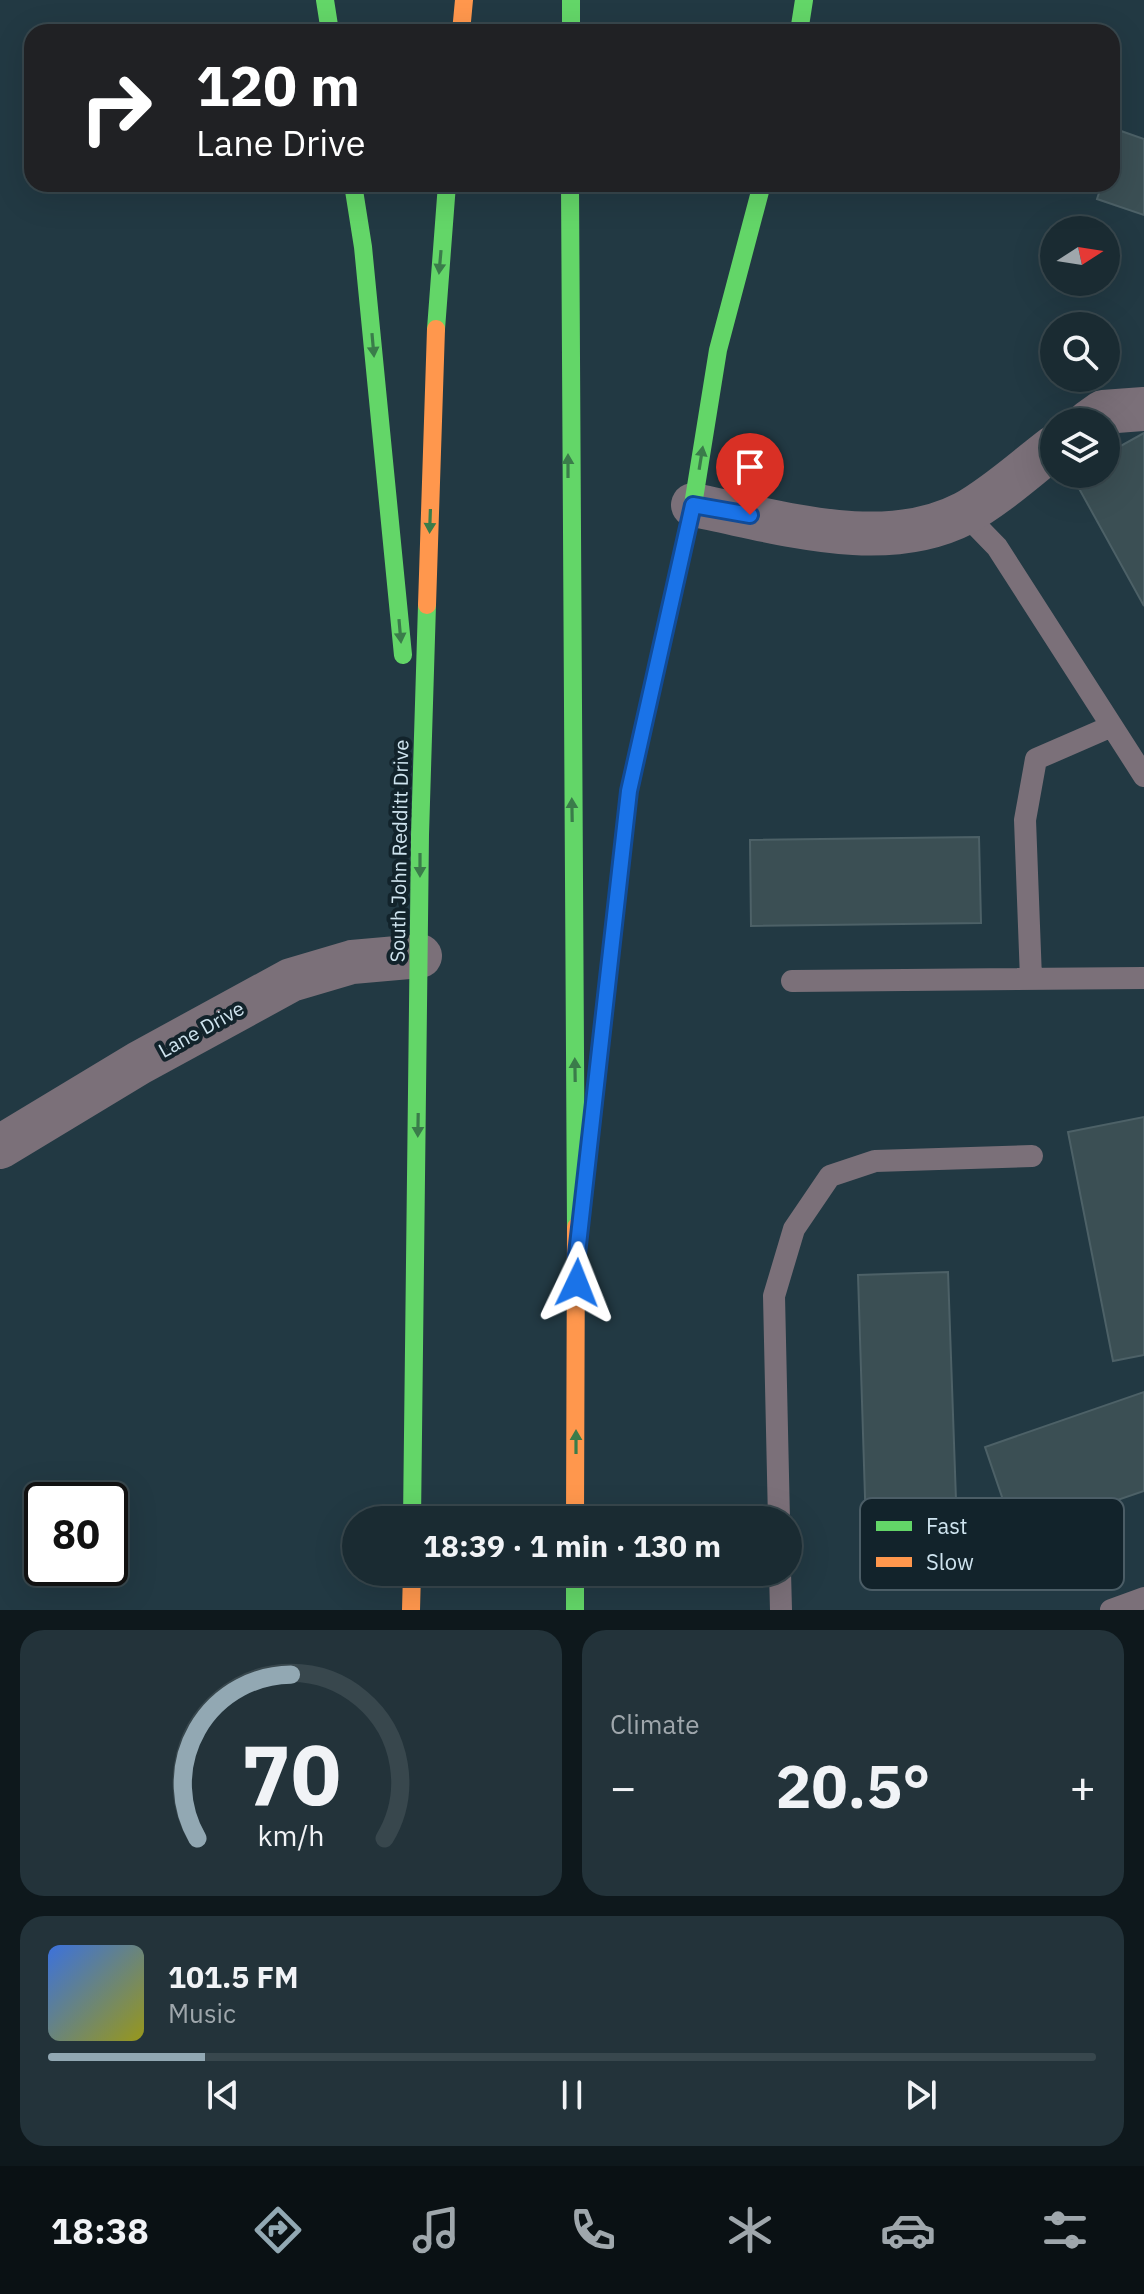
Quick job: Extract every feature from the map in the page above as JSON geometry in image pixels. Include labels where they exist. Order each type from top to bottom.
[{"type":"highway","points":[[325,0],[329,24]]},
{"type":"highway","points":[[462,24],[464,0]]},
{"type":"highway","points":[[571,0],[571,24]]},
{"type":"highway","points":[[800,24],[804,0]]},
{"type":"highway","points":[[354,192],[363,247],[420,835]]},
{"type":"highway","name":"South John Redditt Drive","points":[[412,1506],[420,835],[437,286],[446,192]]},
{"type":"highway","points":[[570,192],[567,519],[577,1254],[575,1506]]},
{"type":"highway","points":[[577,1254],[629,791],[693,505],[718,350],[760,192]]},
{"type":"highway","points":[[411,1610],[412,1586]]},
{"type":"highway","points":[[575,1586],[575,1610]]},
{"type":"street","points":[[1120,411],[1144,409]]},
{"type":"street","points":[[693,505],[839,533],[912,530],[964,513],[1040,457]]},
{"type":"street","name":"Lane Drive","points":[[0,1147],[139,1063],[291,980],[352,962],[420,956]]},
{"type":"lane","points":[[964,513],[997,547],[1144,776]]},
{"type":"lane","points":[[1031,979],[1025,820],[1036,759],[1112,726]]},
{"type":"lane","points":[[792,981],[1144,978]]},
{"type":"lane","points":[[779,1506],[774,1296],[794,1229],[830,1176],[875,1161],[1032,1156]]},
{"type":"lane","points":[[780,1586],[781,1610]]},
{"type":"lane","points":[[1111,1610],[1144,1598]]},
{"type":"building","points":[[1121,131],[1144,139],[1144,215],[1097,199],[1099,192],[1120,192]]},
{"type":"building","points":[[1144,433],[1144,606],[1079,488],[1120,488],[1120,446]]},
{"type":"building","points":[[979,837],[981,923],[751,926],[750,840]]},
{"type":"building","points":[[1144,1117],[1144,1355],[1113,1361],[1068,1132]]},
{"type":"building","points":[[948,1272],[956,1498],[865,1498],[858,1275]]},
{"type":"building","points":[[1144,1392],[1144,1491],[1123,1498],[1002,1498],[985,1447]]},
{"type":"traffic: fast","points":[[325,0],[329,24]]},
{"type":"traffic: fast","points":[[571,0],[571,24]]},
{"type":"traffic: fast","points":[[800,24],[804,0]]},
{"type":"traffic: fast","points":[[354,192],[363,247],[403,655]]},
{"type":"traffic: fast","points":[[436,329],[446,192]]},
{"type":"traffic: fast","points":[[570,192],[576,1227]]},
{"type":"traffic: fast","points":[[675,586],[693,505],[718,350],[760,192]]},
{"type":"traffic: fast","points":[[412,1506],[420,835],[427,605]]},
{"type":"traffic: fast","points":[[575,1586],[575,1610]]},
{"type":"traffic: slow","points":[[462,24],[464,0]]},
{"type":"traffic: slow","points":[[427,605],[436,329]]},
{"type":"traffic: slow","points":[[598,1065],[629,791],[675,586]]},
{"type":"traffic: slow","points":[[575,1506],[576,1227]]},
{"type":"traffic: slow","points":[[411,1610],[412,1586]]},
{"type":"route","points":[[577,1283],[577,1254],[629,791],[693,505],[750,515]]}]
